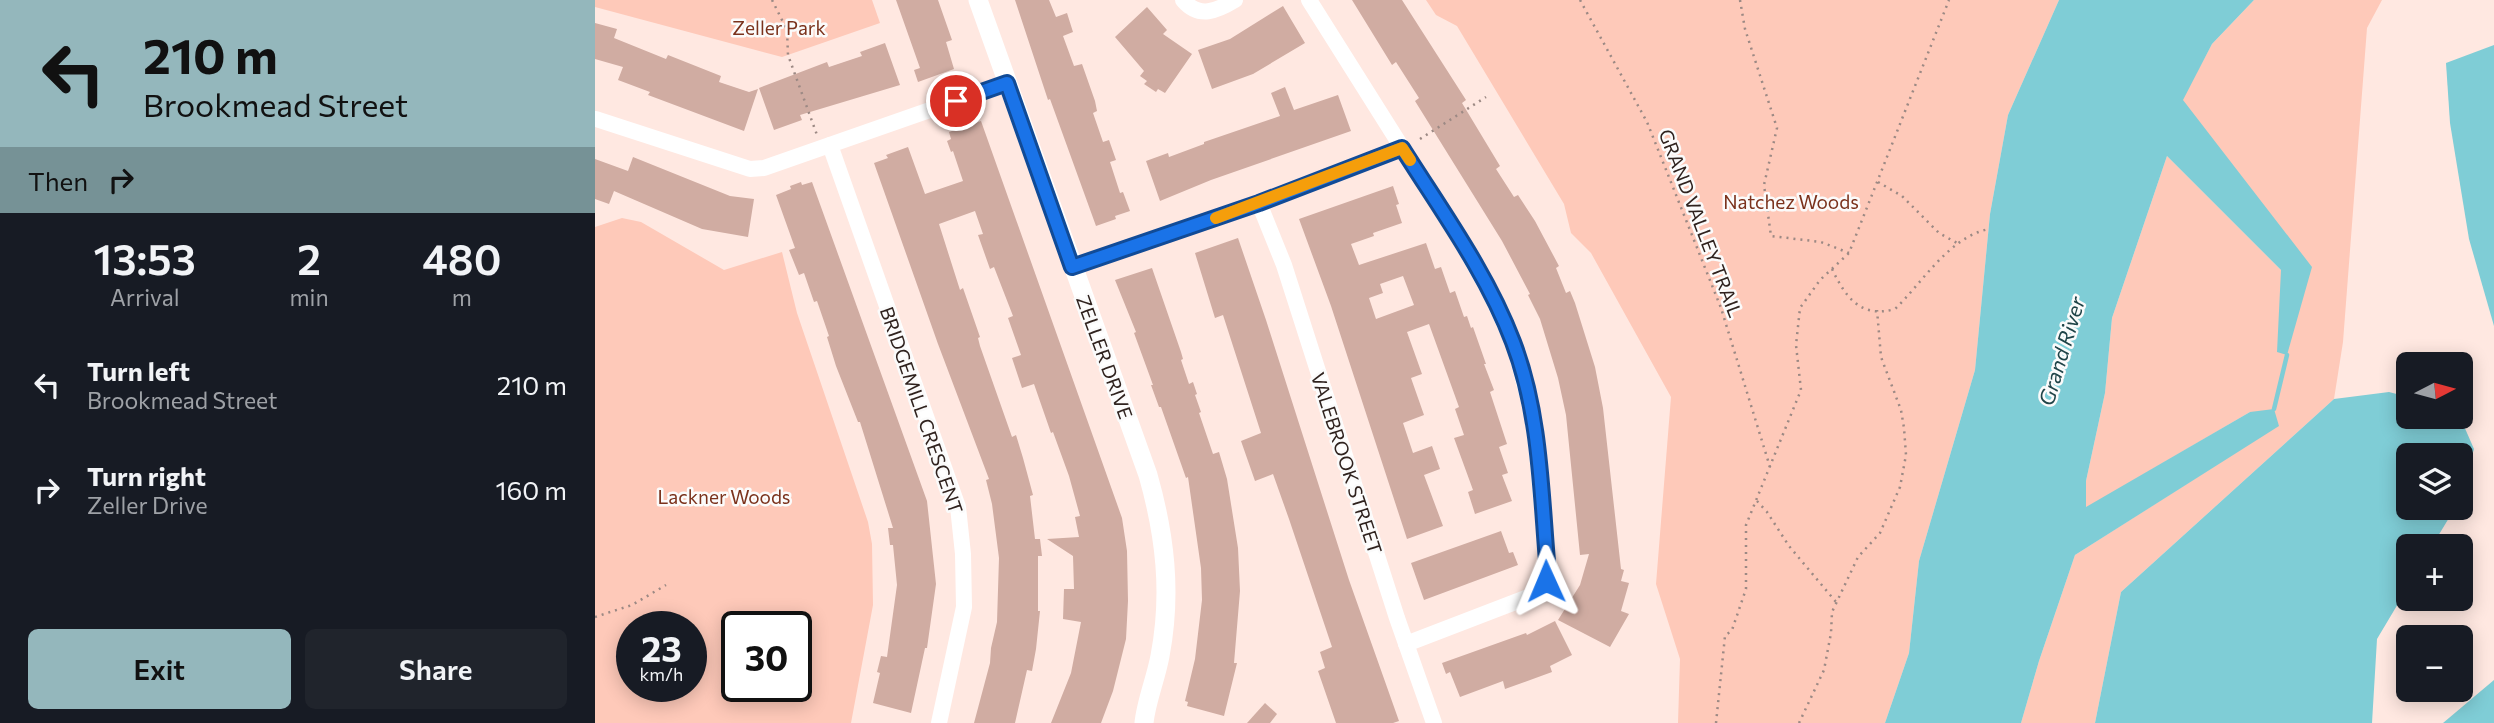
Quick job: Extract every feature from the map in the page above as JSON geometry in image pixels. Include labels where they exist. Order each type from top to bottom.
[{"type":"street","name":"ZELLER DRIVE","points":[[978,0],[1148,475],[1160,517],[1166,563],[1166,610],[1160,658],[1144,723]]},
{"type":"street","points":[[1183,0],[1193,9],[1205,13],[1220,9],[1235,0]]},
{"type":"street","points":[[1309,0],[1489,291],[1514,344],[1534,421],[1548,573],[1543,587],[1531,596],[1406,644]]},
{"type":"street","points":[[595,106],[595,120],[750,169],[764,168],[824,141],[1007,83]]},
{"type":"street","name":"BRIDGEMILL CRESCENT","points":[[824,141],[958,507],[964,554],[964,607],[939,723]]},
{"type":"street","points":[[1072,267],[1259,203],[1402,148]]},
{"type":"street","name":"VALEBROOK STREET","points":[[1259,203],[1284,265],[1434,723]]},
{"type":"path","points":[[772,0],[787,30],[788,55],[824,141]]},
{"type":"path","name":"GRAND VALLEY TRAIL","points":[[1580,0],[1647,122],[1721,308],[1770,467]]},
{"type":"path","points":[[1740,0],[1745,29],[1777,128],[1764,185],[1771,236],[1821,242],[1849,253]]},
{"type":"path","points":[[1716,723],[1725,636],[1732,630],[1746,590],[1746,525],[1801,390],[1796,345],[1800,308],[1820,279],[1849,253],[1949,0]]},
{"type":"path","points":[[1420,139],[1486,97]]},
{"type":"path","points":[[1878,182],[1902,196],[1939,233],[1957,243]]},
{"type":"path","points":[[1832,269],[1851,301],[1863,308],[1886,312],[1895,309],[1957,243],[1975,232],[1989,229]]},
{"type":"path","points":[[1799,723],[1824,670],[1832,612],[1858,557],[1880,533],[1900,487],[1906,455],[1901,410],[1881,357],[1877,310]]},
{"type":"path","points":[[1756,500],[1836,603]]},
{"type":"path","points":[[595,617],[632,605],[666,585]]},
{"type":"green space","name":"Zeller Park","points":[[595,0],[872,0],[880,23],[782,57],[595,7]]},
{"type":"green space","name":"Natchez Woods","points":[[1426,0],[2059,0],[2008,115],[1990,214],[1975,370],[1919,561],[1909,653],[1885,723],[1678,723],[1680,659],[1656,584],[1671,397],[1591,253],[1571,233],[1564,204],[1457,26],[1436,15]]},
{"type":"green space","points":[[2254,0],[2382,0],[2367,28],[2343,342],[2334,399],[2121,592],[2095,723],[2021,723],[2075,555],[2279,425],[2250,412],[2086,508],[2086,481],[2105,393],[2112,318],[2167,156],[2281,270],[2311,267],[2182,100],[2212,44]]},
{"type":"green space","name":"Lackner Woods","points":[[622,218],[641,222],[724,270],[782,252],[797,313],[868,522],[872,544],[873,605],[851,723],[595,723],[595,227]]},
{"type":"water","name":"Grand River","points":[[2059,0],[2254,0],[2212,44],[2183,100],[2312,267],[2287,355],[2277,352],[2281,270],[2167,156],[2112,318],[2105,393],[2086,481],[2086,507],[2250,412],[2274,409],[2279,426],[2075,555],[2021,723],[1885,723],[1909,653],[1919,561],[1975,370],[1990,214],[2008,115]]},
{"type":"water","points":[[2494,45],[2494,326],[2469,239],[2450,123],[2446,63]]},
{"type":"water","points":[[2389,392],[2396,394],[2396,429],[2465,429],[2471,443],[2396,443],[2396,520],[2448,520],[2439,534],[2396,534],[2396,607],[2377,639],[2372,723],[2095,723],[2121,592],[2334,399]]},
{"type":"water","points":[[2494,680],[2494,723],[2443,723],[2468,702],[2473,702],[2473,698]]},
{"type":"building","points":[[896,0],[938,0],[952,40],[946,42],[954,69],[918,82],[914,70],[920,68]]},
{"type":"building","points":[[1015,0],[1049,0],[1056,17],[1067,13],[1073,32],[1063,36],[1074,66],[1082,64],[1095,101],[1097,111],[1093,113],[1103,142],[1109,140],[1116,160],[1110,162],[1120,193],[1123,192],[1130,211],[1115,216],[1116,219],[1096,226],[1050,99],[1048,100]]},
{"type":"building","points":[[1352,0],[1402,0],[1466,100],[1462,103],[1500,166],[1496,169],[1514,197],[1518,195],[1535,221],[1559,266],[1556,268],[1566,293],[1570,291],[1575,303],[1595,367],[1603,408],[1621,569],[1624,570],[1621,581],[1629,583],[1621,611],[1629,614],[1610,647],[1558,620],[1580,585],[1589,554],[1580,555],[1566,415],[1540,319],[1502,241],[1415,101],[1419,98],[1396,62],[1392,65]]},
{"type":"building","points":[[1283,6],[1305,43],[1253,74],[1212,89],[1198,50],[1230,39]]},
{"type":"building","points":[[1147,7],[1167,30],[1163,34],[1192,54],[1165,93],[1158,89],[1156,92],[1144,84],[1147,81],[1140,76],[1144,71],[1115,37]]},
{"type":"building","points":[[595,23],[617,29],[614,38],[666,59],[668,55],[721,76],[719,82],[749,92],[758,89],[744,131],[648,95],[650,92],[618,80],[623,67],[595,59]]},
{"type":"building","points":[[885,43],[900,85],[800,115],[802,120],[774,130],[759,88],[827,62],[829,67],[862,56],[860,52]]},
{"type":"building","points":[[1285,87],[1294,110],[1338,95],[1351,131],[1211,180],[1160,201],[1146,161],[1168,153],[1169,157],[1280,116],[1271,93]]},
{"type":"building","points":[[981,121],[1122,518],[1127,551],[1126,639],[1113,691],[1101,723],[1051,723],[1071,673],[1081,622],[1063,619],[1064,589],[1074,589],[1073,556],[1047,539],[1079,537],[1075,517],[1080,516],[1069,476],[1034,384],[1022,388],[1012,358],[1021,355],[1008,318],[1013,316],[994,267],[990,269],[978,235],[983,234],[975,211],[939,224],[960,290],[963,288],[980,337],[980,346],[1012,437],[1016,435],[1033,495],[1030,496],[1035,539],[1040,539],[1042,556],[1038,556],[1040,611],[1036,649],[1032,671],[1027,670],[1015,723],[974,723],[990,663],[997,622],[999,558],[986,480],[989,479],[874,163],[888,158],[886,155],[908,147],[925,194],[963,181],[947,141],[951,139],[949,132]]},
{"type":"building","points":[[633,157],[730,196],[754,199],[748,237],[702,229],[614,191],[609,204],[595,199],[595,159],[628,171]]},
{"type":"building","points":[[801,182],[802,185],[812,182],[927,501],[936,584],[927,648],[911,713],[873,703],[881,656],[887,657],[897,585],[893,545],[890,545],[888,528],[893,528],[860,422],[836,366],[817,301],[814,302],[804,273],[799,275],[789,250],[795,248],[776,195]]},
{"type":"building","points":[[1393,186],[1402,223],[1351,244],[1359,265],[1426,243],[1435,269],[1441,267],[1450,293],[1455,291],[1464,317],[1467,316],[1471,328],[1473,327],[1486,364],[1494,390],[1490,392],[1507,444],[1499,447],[1508,473],[1502,475],[1512,501],[1475,514],[1468,492],[1473,490],[1454,438],[1464,435],[1455,409],[1459,407],[1429,324],[1407,332],[1422,374],[1411,378],[1424,415],[1403,423],[1413,453],[1432,446],[1440,469],[1424,475],[1443,526],[1407,539],[1331,306],[1299,219]],"holes":[[[1403,276],[1414,305],[1376,319],[1369,298],[1383,293],[1380,284]]]},
{"type":"building","points":[[1238,238],[1349,580],[1399,721],[1393,723],[1336,723],[1318,671],[1325,668],[1320,652],[1332,647],[1289,519],[1273,474],[1255,481],[1241,441],[1261,433],[1223,315],[1215,318],[1195,253]]},
{"type":"building","points":[[1152,268],[1181,352],[1189,384],[1193,382],[1197,394],[1199,413],[1213,454],[1219,452],[1227,479],[1238,548],[1240,591],[1234,663],[1237,663],[1224,716],[1187,706],[1188,702],[1185,701],[1195,659],[1202,600],[1201,568],[1188,477],[1186,478],[1159,407],[1134,333],[1136,332],[1115,280]]},
{"type":"building","points":[[1501,531],[1509,553],[1513,552],[1518,565],[1424,600],[1411,563]]},
{"type":"building","points":[[1555,621],[1572,655],[1550,666],[1552,672],[1505,689],[1503,681],[1460,697],[1450,672],[1446,674],[1442,663],[1526,633],[1527,635]]},
{"type":"building","points":[[1265,703],[1277,714],[1270,723],[1247,723]]},
{"type":"waterway","points":[[2274,409],[2287,355]]},
{"type":"slow traffic","points":[[1216,218],[1402,148],[1410,160]]},
{"type":"route","points":[[956,101],[1007,83],[1072,267],[1259,203],[1402,148],[1462,243],[1502,316],[1514,344],[1534,421],[1548,573],[1546,581]]}]
